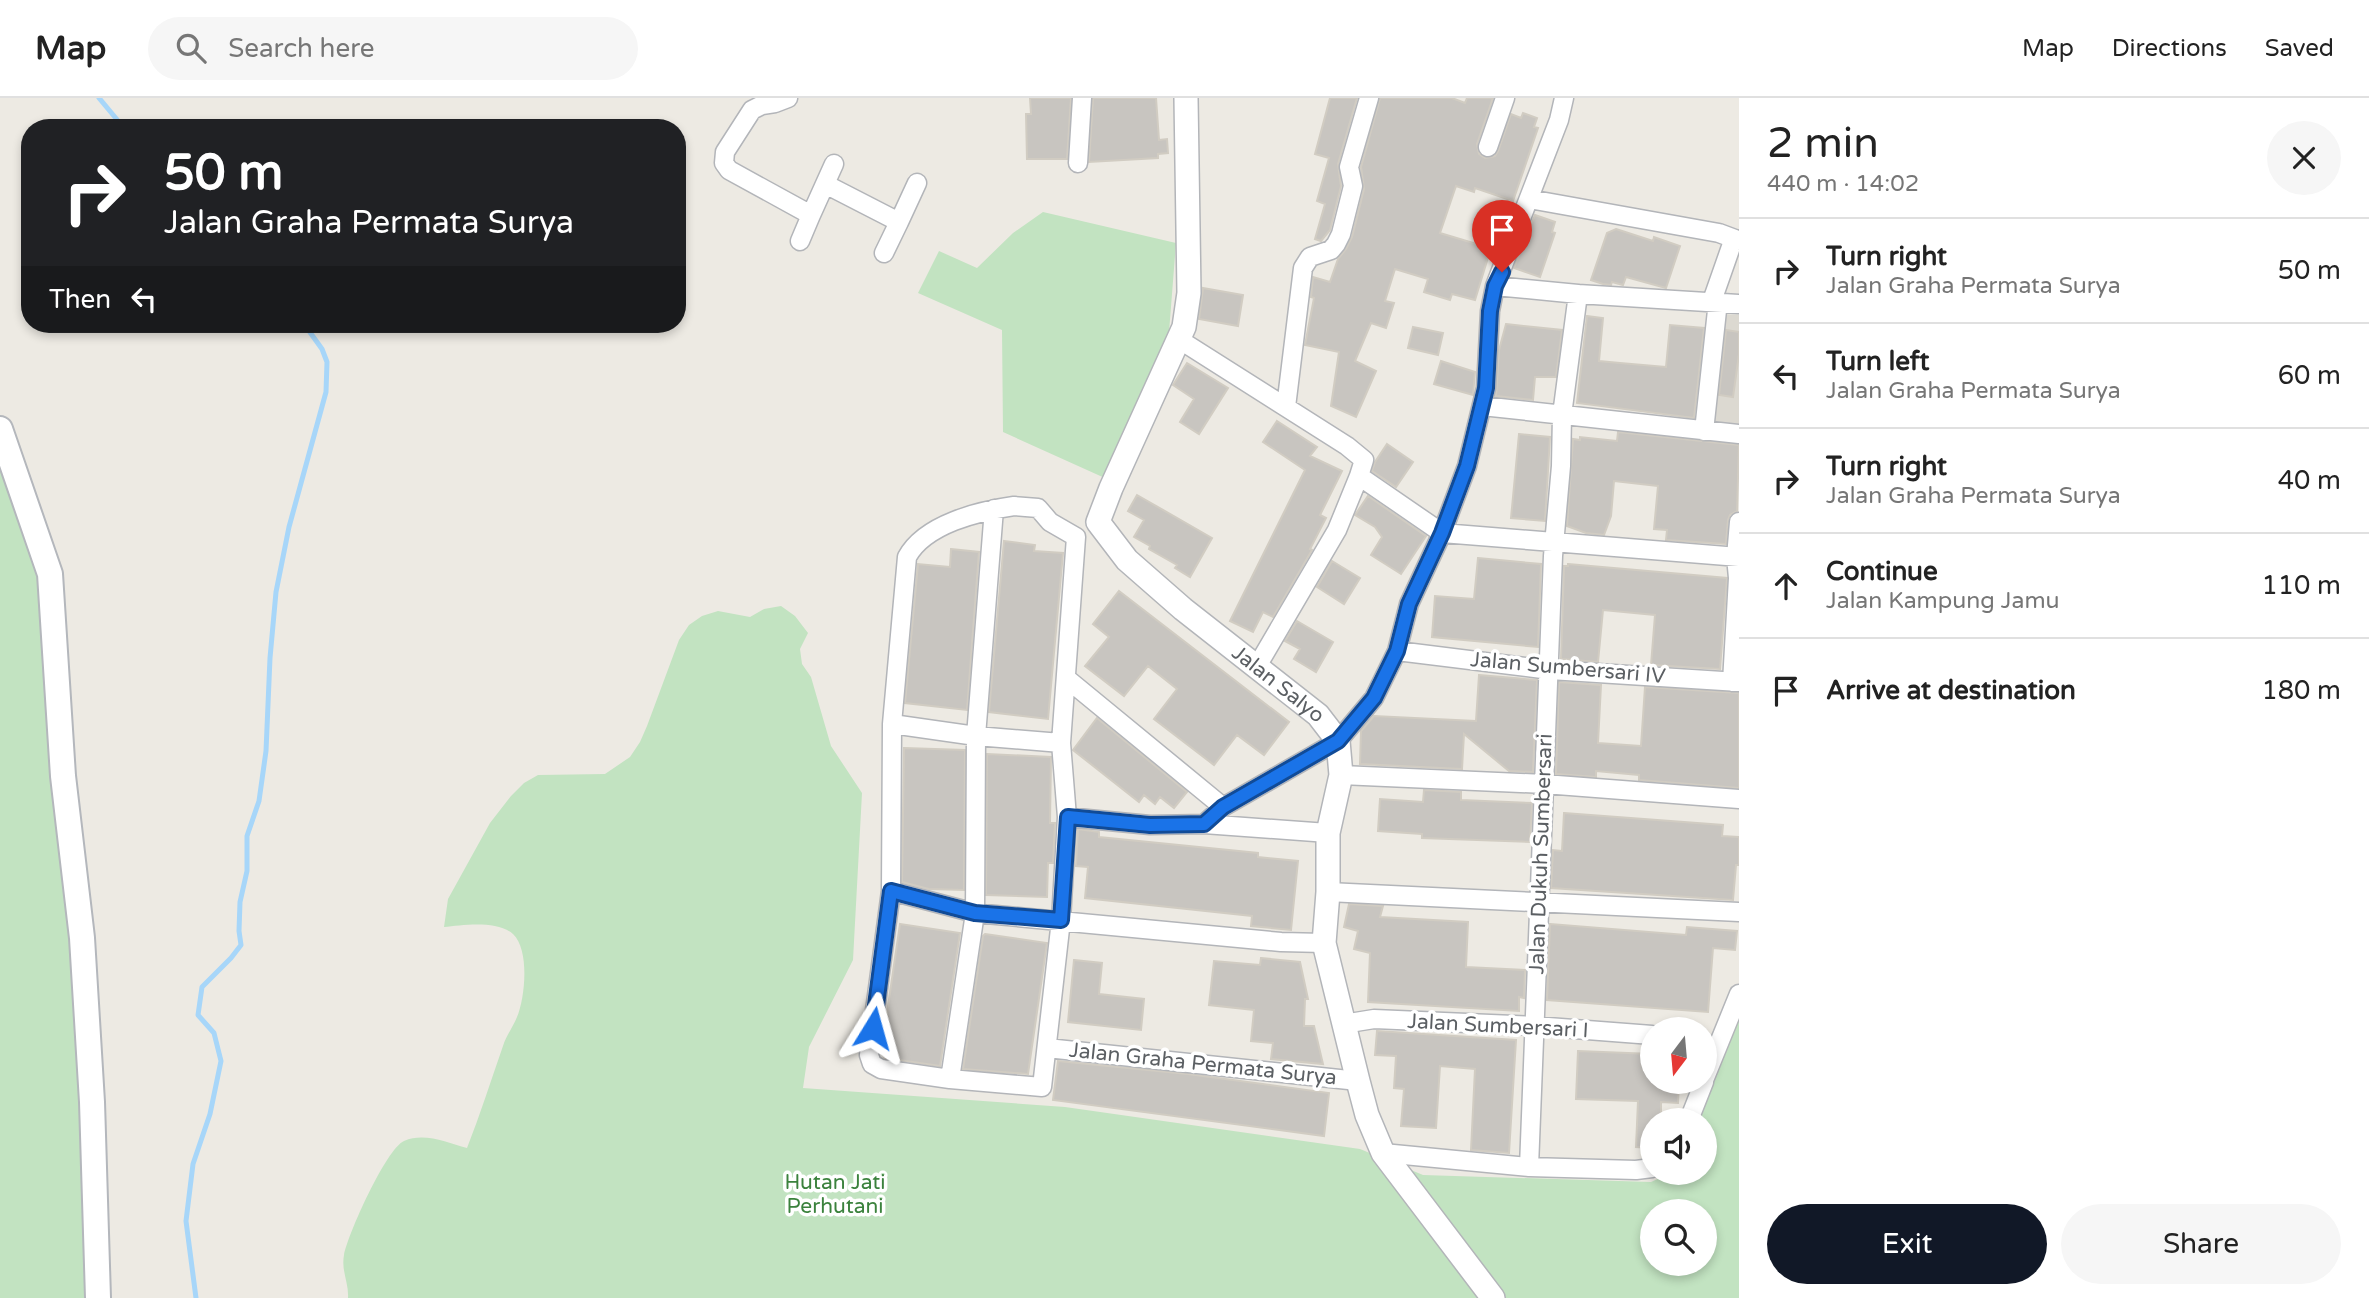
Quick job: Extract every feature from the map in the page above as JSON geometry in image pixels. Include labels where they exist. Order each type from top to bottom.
[{"type":"main road","points":[[0,429],[50,574],[63,776],[82,938],[92,1102],[98,1298]]},
{"type":"street","points":[[788,98],[752,110],[725,152],[724,163],[729,170],[811,215]]},
{"type":"street","points":[[1078,163],[1082,98]]},
{"type":"street","points":[[1076,537],[1098,522],[1111,488],[1180,340],[1189,293],[1186,98]]},
{"type":"street","points":[[1286,407],[1303,268],[1310,257],[1331,250],[1341,234],[1353,186],[1349,167],[1369,98]]},
{"type":"street","points":[[1488,146],[1505,98]]},
{"type":"street","points":[[1204,824],[1223,807],[1338,741],[1374,698],[1397,651],[1409,604],[1442,533],[1467,466],[1486,388],[1490,311],[1495,286],[1559,120],[1564,98]]},
{"type":"street","points":[[800,241],[834,164]]},
{"type":"street","points":[[884,253],[917,183]]},
{"type":"street","points":[[825,184],[899,222]]},
{"type":"street","points":[[1529,199],[1730,237],[1715,301],[1704,430]]},
{"type":"street","points":[[1495,286],[1739,304]]},
{"type":"street","name":"Jalan Dukuh Sumbersari","points":[[1529,1167],[1554,541],[1561,466],[1562,415],[1578,294]]},
{"type":"street","points":[[1180,340],[1347,446],[1364,460],[1337,530],[1256,668]]},
{"type":"street","points":[[1482,406],[1739,434]]},
{"type":"street","points":[[1359,476],[1442,533],[1737,557]]},
{"type":"street","name":"Jalan Graha Permata Surya","points":[[1014,506],[1038,508],[1050,522],[1076,537],[1061,743],[1068,817],[1061,920],[1042,1087],[950,1079],[875,1067],[870,1060],[891,891],[892,724],[907,557],[914,544],[932,530],[994,509],[1014,506]]},
{"type":"street","points":[[950,1079],[975,913],[975,736],[994,509]]},
{"type":"street","name":"Jalan Salyo","points":[[1098,522],[1127,559],[1256,668],[1318,715],[1338,741],[1341,775],[1328,833],[1328,892],[1314,943],[1343,1024],[1367,1115],[1383,1153],[1493,1298]]},
{"type":"street","points":[[1735,682],[1739,522]]},
{"type":"street","name":"Jalan Sumbersari IV","points":[[1397,651],[1550,670],[1735,682]]},
{"type":"street","points":[[1066,678],[1223,807]]},
{"type":"street","points":[[892,724],[975,736],[1061,743]]},
{"type":"street","points":[[1341,775],[1544,784],[1739,799]]},
{"type":"street","points":[[1068,817],[1150,825],[1204,824],[1328,833]]},
{"type":"street","points":[[891,891],[975,913],[1314,943]]},
{"type":"street","points":[[1328,892],[1739,912]]},
{"type":"street","points":[[1717,1031],[1739,994]]},
{"type":"street","name":"Jalan Sumbersari I","points":[[1343,1024],[1374,1019],[1640,1034]]},
{"type":"street","name":"Jalan Graha Permata Surya","points":[[1047,1048],[1358,1081]]},
{"type":"street","points":[[1383,1153],[1529,1167],[1640,1170]]},
{"type":"shaded area","points":[[1721,314],[1739,315],[1739,429],[1706,426]]},
{"type":"green space","points":[[1043,212],[1176,243],[1168,345],[1107,479],[1003,432],[1002,330],[918,293],[939,251],[977,268],[1013,233]]},
{"type":"green space","points":[[0,462],[39,577],[71,939],[80,1102],[86,1298],[0,1298]]},
{"type":"green space","name":"Hutan Jati Perhutani","points":[[781,606],[795,616],[808,633],[800,649],[802,664],[811,677],[831,746],[862,793],[853,960],[809,1047],[803,1088],[1065,1107],[1360,1149],[1423,1175],[1640,1182],[1640,1185],[1717,1185],[1717,1108],[1704,1108],[1709,1094],[1717,1094],[1717,1069],[1739,1004],[1739,1298],[348,1298],[344,1255],[378,1175],[396,1147],[404,1141],[436,1139],[467,1148],[504,1042],[520,1009],[524,987],[524,962],[522,951],[513,934],[489,925],[444,927],[448,899],[490,823],[524,783],[538,775],[605,774],[630,757],[647,726],[679,640],[689,625],[702,616],[718,611],[750,617],[764,609]]},
{"type":"building","points":[[1030,98],[1071,98],[1067,159],[1027,159],[1026,114],[1031,114]]},
{"type":"building","points":[[1093,98],[1156,98],[1159,140],[1167,139],[1168,153],[1158,154],[1158,158],[1089,162]]},
{"type":"building","points":[[1330,98],[1357,98],[1338,164],[1341,186],[1330,230],[1321,241],[1315,239],[1325,204],[1317,201],[1329,158],[1315,154]]},
{"type":"building","points":[[1380,98],[1452,98],[1465,103],[1467,98],[1493,98],[1477,144],[1479,154],[1485,158],[1495,156],[1498,151],[1511,114],[1521,118],[1523,113],[1537,118],[1534,127],[1538,128],[1513,201],[1475,188],[1474,192],[1456,186],[1440,233],[1480,245],[1480,248],[1490,251],[1475,300],[1452,294],[1450,300],[1424,292],[1428,279],[1395,269],[1385,301],[1394,303],[1386,328],[1371,323],[1355,361],[1376,371],[1356,417],[1331,406],[1339,352],[1305,345],[1314,298],[1311,297],[1313,277],[1330,282],[1338,259],[1352,237],[1364,189],[1361,167]]},
{"type":"building","points":[[1535,215],[1555,222],[1552,232],[1555,233],[1540,277],[1514,268]]},
{"type":"building","points":[[1616,229],[1680,246],[1666,288],[1626,277],[1623,285],[1591,280],[1607,233]]},
{"type":"building","points":[[1203,288],[1243,295],[1238,326],[1199,319]]},
{"type":"building","points":[[1587,316],[1603,318],[1599,361],[1666,367],[1670,325],[1704,328],[1694,418],[1577,403]]},
{"type":"building","points":[[1506,324],[1562,330],[1556,377],[1535,377],[1533,400],[1496,396],[1499,350]]},
{"type":"building","points":[[1413,327],[1443,333],[1438,355],[1408,348]]},
{"type":"building","points":[[1726,330],[1739,332],[1733,397],[1719,395]]},
{"type":"building","points":[[1441,361],[1475,372],[1473,395],[1434,384]]},
{"type":"building","points":[[1187,363],[1228,388],[1199,434],[1180,422],[1194,399],[1173,385]]},
{"type":"building","points":[[1277,421],[1317,447],[1310,456],[1342,471],[1320,515],[1326,518],[1310,549],[1312,550],[1273,617],[1263,612],[1253,632],[1230,621],[1305,470],[1263,442]]},
{"type":"building","points":[[1618,432],[1739,445],[1737,511],[1730,515],[1728,520],[1726,544],[1666,540],[1667,530],[1654,529],[1658,486],[1614,481],[1611,516],[1604,535],[1586,533],[1567,526],[1573,439],[1580,440],[1580,437],[1617,441]]},
{"type":"building","points":[[1519,434],[1550,437],[1545,521],[1511,518]]},
{"type":"building","points":[[1387,444],[1413,462],[1396,487],[1372,471]]},
{"type":"building","points":[[1137,495],[1212,538],[1190,577],[1175,568],[1177,565],[1134,537],[1144,520],[1128,511]]},
{"type":"building","points":[[1368,496],[1426,536],[1401,574],[1371,555],[1382,537],[1375,527],[1355,515]]},
{"type":"building","points":[[1004,541],[1035,545],[1034,551],[1063,553],[1048,719],[989,712]]},
{"type":"building","points":[[951,549],[979,552],[967,710],[905,703],[918,564],[950,567]]},
{"type":"building","points":[[1478,558],[1541,564],[1538,647],[1432,637],[1435,596],[1474,599]]},
{"type":"building","points":[[1332,561],[1360,578],[1344,604],[1317,587]]},
{"type":"building","points":[[1568,564],[1727,578],[1720,669],[1651,665],[1655,615],[1603,610],[1598,662],[1561,659],[1564,566]]},
{"type":"building","points":[[1119,591],[1289,722],[1264,755],[1237,735],[1214,765],[1154,719],[1177,689],[1148,666],[1124,696],[1085,666],[1109,637],[1093,624]]},
{"type":"building","points":[[1297,621],[1333,642],[1316,672],[1294,659],[1300,649],[1285,641]]},
{"type":"building","points":[[1479,675],[1537,680],[1533,772],[1509,771],[1464,734],[1462,769],[1360,764],[1361,731],[1374,716],[1476,721]]},
{"type":"building","points":[[1559,682],[1601,685],[1598,743],[1641,746],[1645,687],[1739,693],[1739,788],[1639,780],[1639,775],[1596,771],[1596,777],[1556,774]]},
{"type":"building","points":[[1097,718],[1187,792],[1174,808],[1160,797],[1155,804],[1144,795],[1139,802],[1073,750]]},
{"type":"building","points":[[904,748],[965,750],[964,890],[929,889],[902,882]]},
{"type":"building","points":[[987,754],[1051,757],[1050,823],[1055,823],[1053,863],[1048,863],[1047,897],[986,895]]},
{"type":"building","points":[[1424,790],[1461,792],[1461,800],[1532,803],[1530,842],[1422,838],[1422,834],[1378,831],[1380,799],[1423,802]]},
{"type":"building","points":[[1564,813],[1723,825],[1722,836],[1739,837],[1739,865],[1736,865],[1733,900],[1551,888],[1553,850],[1562,851]]},
{"type":"building","points":[[1078,829],[1099,832],[1099,837],[1258,853],[1258,857],[1298,861],[1291,930],[1251,926],[1252,916],[1085,898],[1088,867],[1076,866]]},
{"type":"building","points":[[1349,904],[1383,906],[1380,917],[1468,922],[1466,967],[1525,970],[1524,998],[1519,997],[1519,1011],[1368,1002],[1370,953],[1354,949],[1358,931],[1344,927]]},
{"type":"building","points":[[900,924],[960,933],[940,1066],[885,1058],[881,1054]]},
{"type":"building","points":[[1550,924],[1686,935],[1687,927],[1737,931],[1735,950],[1713,948],[1708,1012],[1547,1000]]},
{"type":"building","points":[[985,934],[1047,943],[1028,1074],[963,1069]]},
{"type":"building","points":[[1261,958],[1300,962],[1308,999],[1305,999],[1304,1026],[1314,1026],[1323,1064],[1271,1059],[1273,1043],[1251,1041],[1254,1010],[1209,1005],[1214,961],[1260,965]]},
{"type":"building","points":[[1074,960],[1102,963],[1099,994],[1144,999],[1141,1030],[1068,1022]]},
{"type":"building","points":[[1377,1031],[1516,1040],[1509,1153],[1471,1150],[1475,1069],[1440,1066],[1436,1128],[1401,1126],[1404,1089],[1394,1088],[1396,1056],[1375,1055]]},
{"type":"building","points":[[1578,1051],[1640,1054],[1640,1094],[1678,1094],[1678,1103],[1661,1102],[1661,1108],[1640,1108],[1640,1147],[1636,1147],[1638,1101],[1576,1099]]},
{"type":"building","points":[[1058,1061],[1188,1074],[1329,1093],[1324,1136],[1053,1100]]},
{"type":"waterway","points":[[99,98],[116,119]]},
{"type":"waterway","points":[[196,1298],[186,1221],[193,1164],[210,1114],[221,1061],[214,1033],[198,1015],[202,987],[241,945],[240,902],[247,871],[247,836],[259,801],[266,751],[276,592],[289,527],[326,392],[327,362],[310,333]]},
{"type":"route","points":[[873,1028],[891,891],[975,913],[1061,920],[1068,817],[1150,825],[1204,824],[1223,807],[1338,741],[1374,698],[1397,651],[1409,604],[1442,533],[1467,466],[1486,388],[1490,311],[1495,286],[1502,272]]}]
